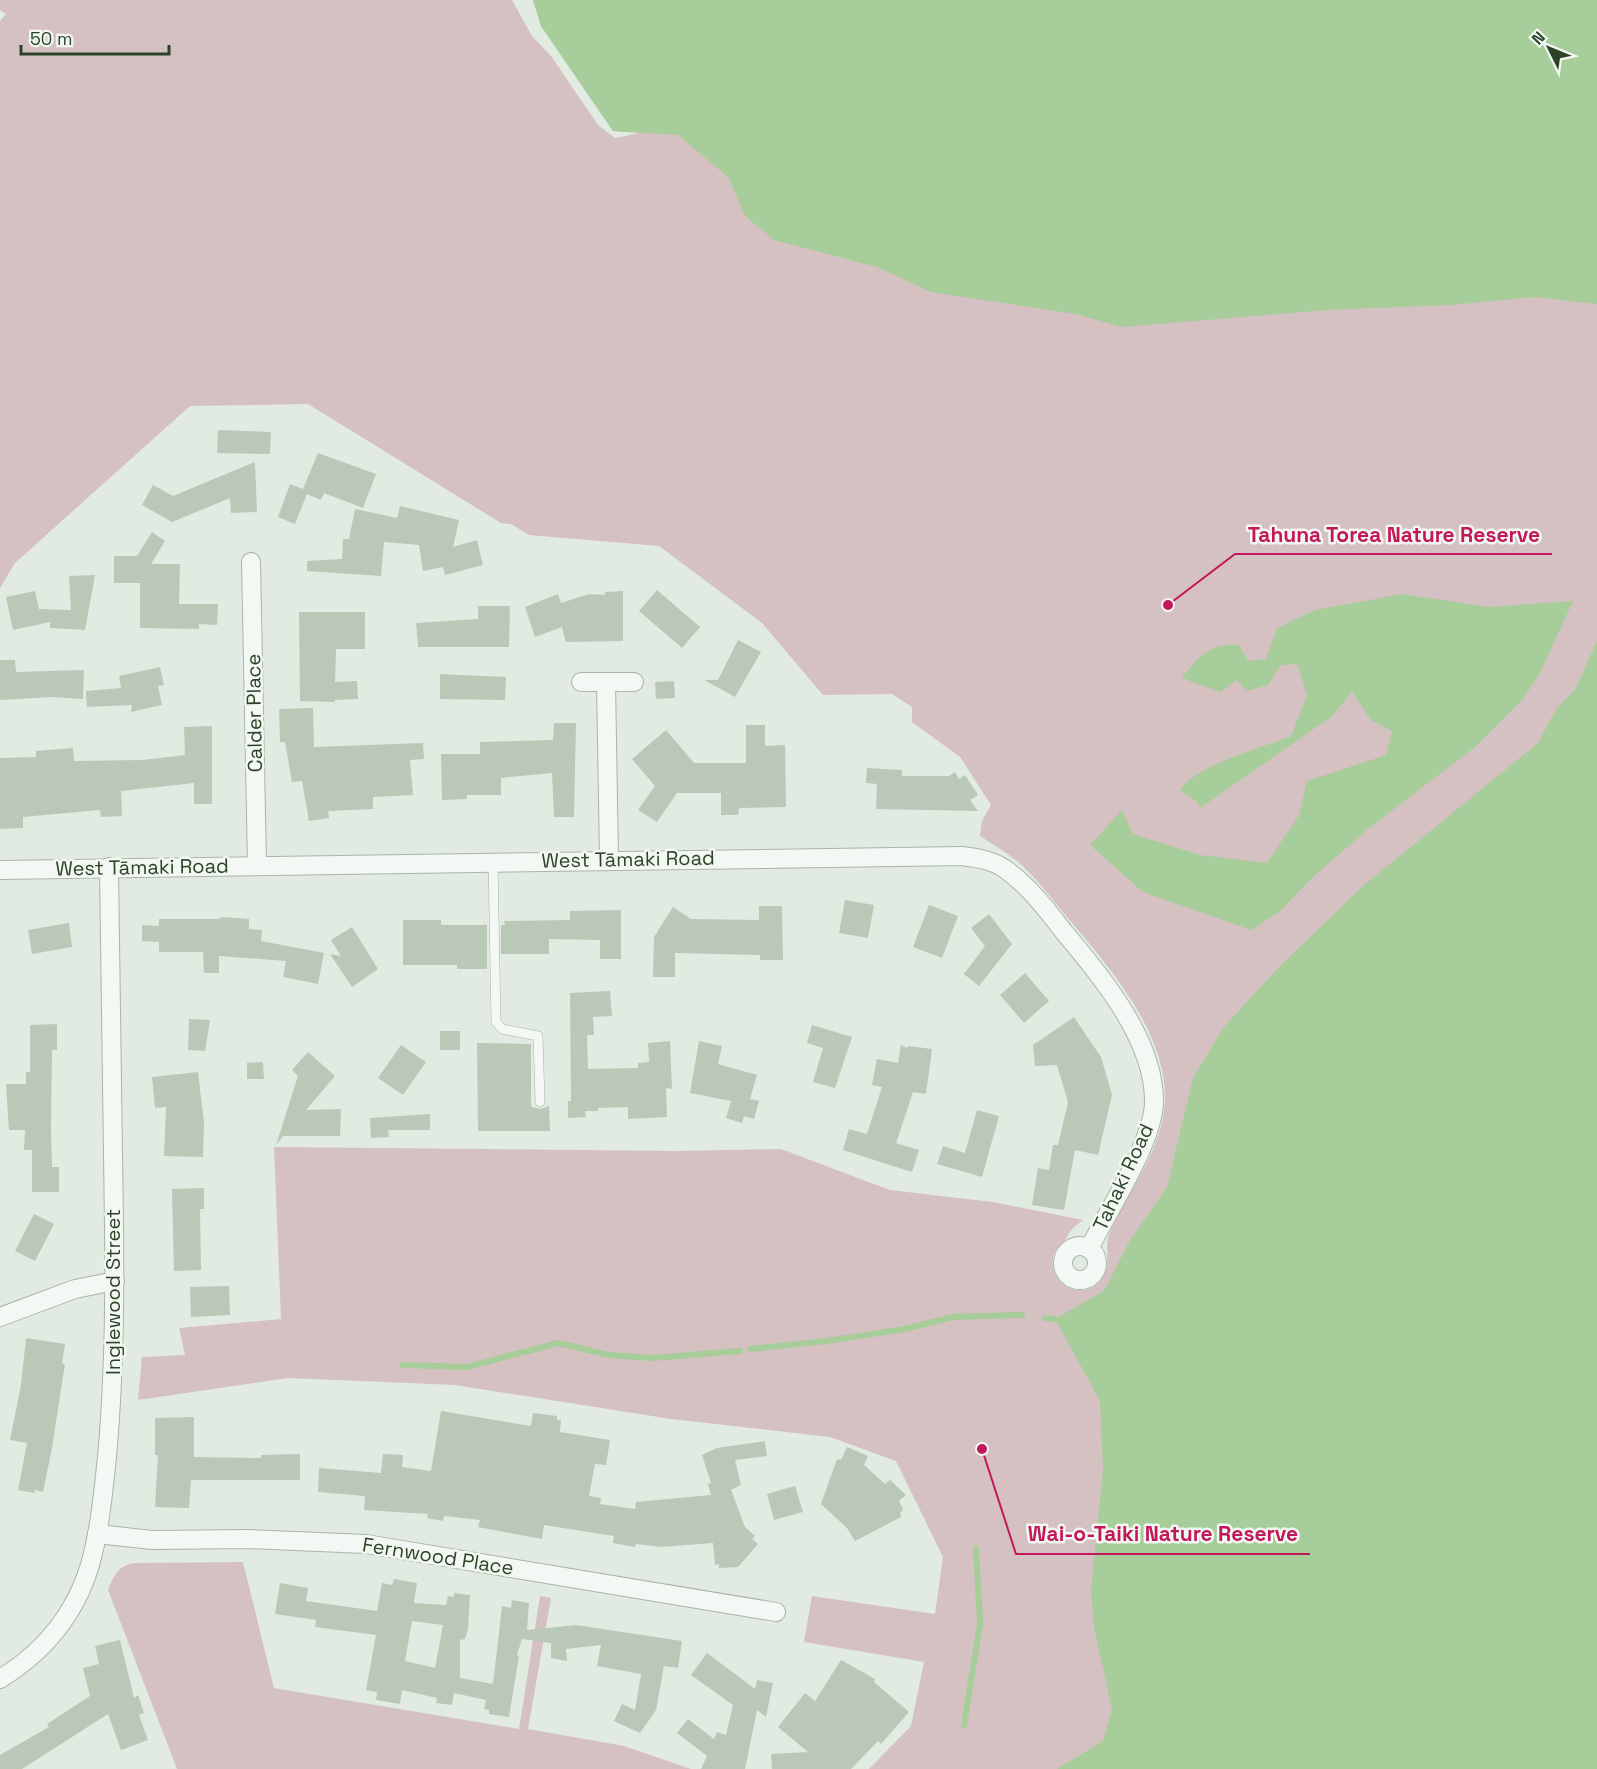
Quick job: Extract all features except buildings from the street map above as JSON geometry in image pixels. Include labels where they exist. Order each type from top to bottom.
[{"type":"street","name":"Calder Place","points":[[251,562],[256,865]]},
{"type":"street","points":[[581,682],[634,682]]},
{"type":"street","points":[[606,683],[609,859]]},
{"type":"street","name":"West Tāmaki Road","points":[[0,870],[609,859],[962,856],[990,861],[1018,879],[1107,984],[1133,1029],[1148,1068]]},
{"type":"street","name":"Inglewood Street","points":[[0,1679],[37,1654],[53,1637],[83,1583],[103,1509],[112,1402],[115,1281],[109,867]]},
{"type":"street","name":"Tahaki Road","points":[[1089,1249],[1143,1142],[1150,1123],[1154,1105],[1148,1068]]},
{"type":"street","points":[[0,1317],[75,1289],[115,1281]]},
{"type":"street","name":"Fernwood Place","points":[[97,1534],[143,1540],[247,1539],[366,1544],[776,1612]]},
{"type":"lane","points":[[493,861],[496,1022],[502,1029],[538,1036],[540,1102]]},
{"type":"shaded area","points":[[0,0],[512,0],[532,36],[551,56],[598,125],[615,138],[639,133],[613,131],[541,26],[533,0],[1597,0],[1597,1769],[869,1769],[911,1726],[924,1662],[804,1642],[812,1596],[935,1614],[943,1557],[896,1461],[830,1437],[671,1419],[455,1385],[288,1378],[138,1400],[142,1357],[185,1355],[179,1328],[281,1319],[274,1147],[677,1151],[781,1149],[890,1190],[993,1202],[1083,1220],[1072,1229],[1056,1250],[1053,1265],[1055,1274],[1067,1287],[1085,1290],[1093,1287],[1105,1274],[1108,1262],[1107,1242],[1111,1229],[1145,1167],[1159,1134],[1165,1100],[1163,1075],[1156,1049],[1145,1025],[1116,977],[1043,887],[1013,858],[980,836],[982,821],[991,805],[960,757],[912,722],[912,707],[892,694],[823,695],[762,623],[659,546],[529,535],[511,524],[501,523],[308,404],[190,406],[15,563],[0,588],[0,21],[6,14],[0,10]]},
{"type":"shaded area","points":[[533,0],[1597,0],[1597,304],[1535,297],[1451,305],[1327,310],[1121,327],[1076,314],[931,292],[877,267],[774,240],[744,215],[729,178],[678,135],[613,131],[541,26]]},
{"type":"shaded area","points":[[1402,594],[1489,607],[1573,601],[1540,673],[1523,699],[1474,748],[1369,828],[1312,878],[1279,912],[1251,930],[1143,892],[1090,845],[1122,810],[1133,834],[1200,855],[1267,863],[1299,815],[1307,781],[1386,755],[1392,731],[1371,720],[1352,692],[1331,717],[1200,808],[1196,801],[1180,790],[1188,781],[1231,758],[1291,736],[1307,695],[1297,664],[1281,665],[1268,685],[1247,691],[1237,680],[1221,692],[1181,678],[1199,658],[1219,646],[1239,645],[1248,661],[1266,659],[1277,628],[1315,610]]},
{"type":"shaded area","points":[[1597,641],[1597,1769],[1057,1769],[1103,1741],[1112,1709],[1094,1627],[1091,1589],[1103,1470],[1100,1401],[1055,1319],[1104,1291],[1129,1242],[1167,1187],[1193,1078],[1223,1028],[1278,968],[1363,886],[1538,743],[1556,709],[1575,690]]},
{"type":"shaded area","points":[[243,1562],[274,1688],[519,1729],[540,1596],[551,1598],[528,1729],[624,1746],[691,1769],[177,1769],[108,1590],[117,1572],[124,1566],[134,1563]]},
{"type":"waterway","points":[[751,1349],[905,1329],[953,1317],[1022,1315]]},
{"type":"waterway","points":[[1045,1318],[1055,1319]]},
{"type":"waterway","points":[[403,1365],[467,1367],[558,1343],[609,1355],[653,1358],[740,1351]]},
{"type":"waterway","points":[[964,1725],[980,1624],[976,1548]]},
{"type":"place","name":"Tahuna Torea Nature Reserve","points":[[1168,605]]},
{"type":"place","name":"Wai-o-Taiki Nature Reserve","points":[[982,1449]]}]
